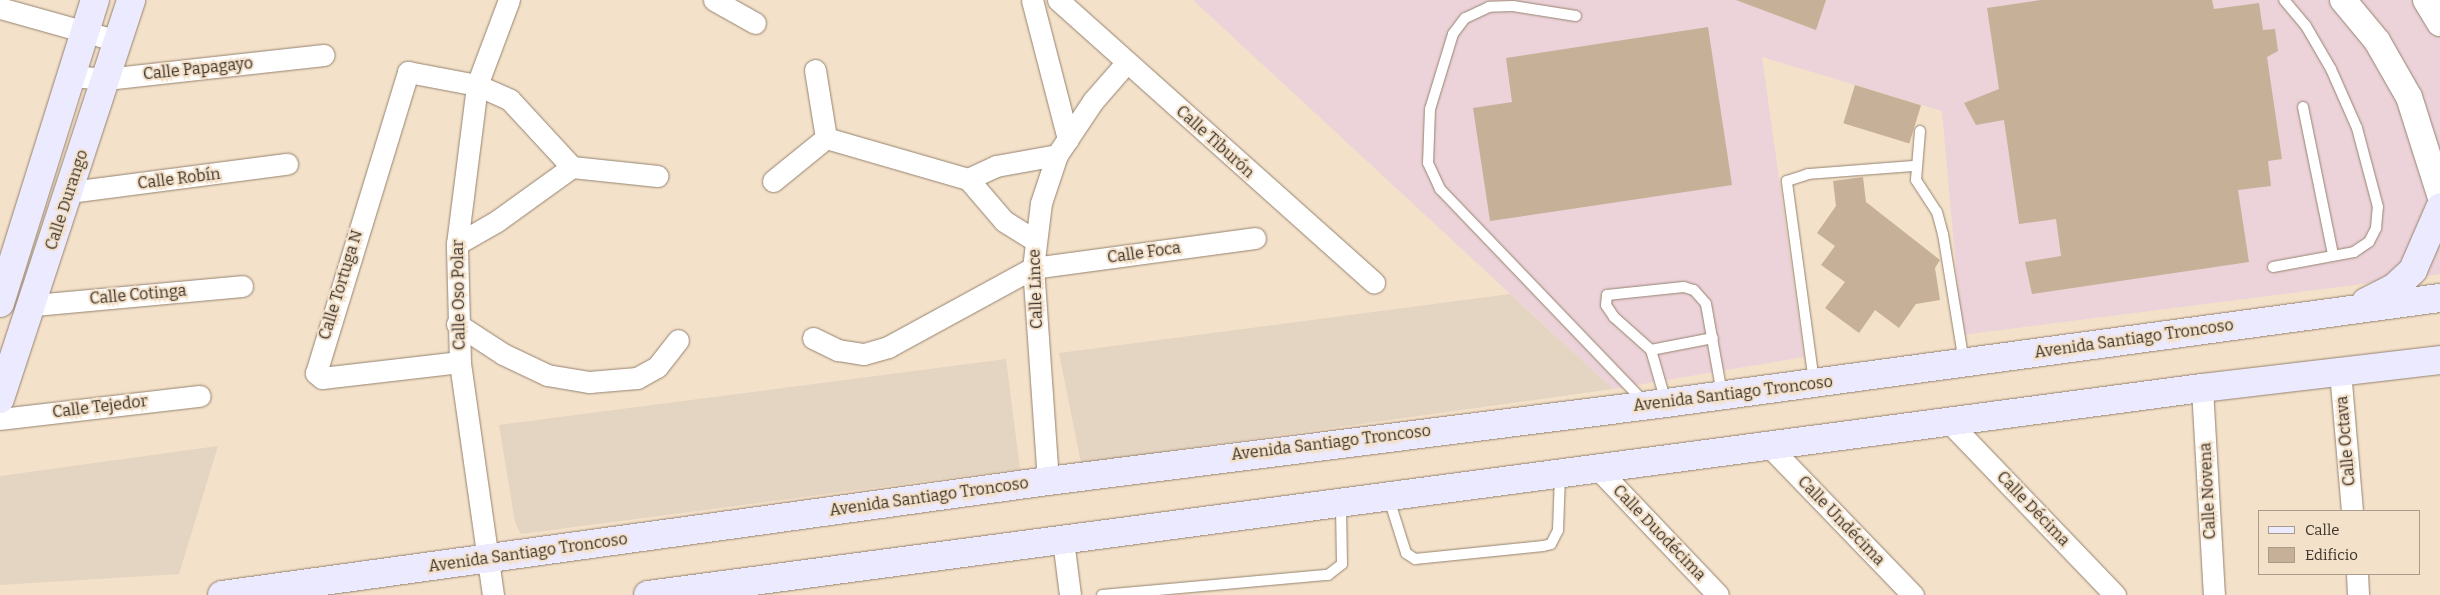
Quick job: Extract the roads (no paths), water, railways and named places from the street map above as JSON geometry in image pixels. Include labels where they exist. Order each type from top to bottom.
[{"type":"main road","name":"Calle Durango","points":[[0,303],[95,0]]},
{"type":"main road","name":"Calle Durango","points":[[0,399],[34,305],[131,0]]},
{"type":"main road","points":[[2352,309],[2394,288],[2413,270],[2439,194]]},
{"type":"main road","name":"Avenida Santiago Troncoso","points":[[222,595],[1048,481],[1657,404],[2440,298]]},
{"type":"main road","points":[[648,595],[1600,471],[2202,388],[2440,360]]},
{"type":"street","name":"Calle Oso Polar","points":[[493,595],[460,362],[457,324],[457,244],[477,85],[509,0]]},
{"type":"street","points":[[714,0],[755,23]]},
{"type":"street","points":[[968,179],[996,166],[1063,147],[1032,0]]},
{"type":"street","name":"Calle Tiburón","points":[[1058,0],[1126,63],[1374,283]]},
{"type":"street","points":[[2342,0],[2377,41],[2408,97],[2439,194]]},
{"type":"street","points":[[2426,0],[2440,23]]},
{"type":"street","points":[[0,8],[84,34],[118,41]]},
{"type":"street","name":"Calle Papagayo","points":[[72,76],[106,79],[324,55]]},
{"type":"street","name":"Calle Lince","points":[[1048,481],[1033,268],[1041,203],[1063,147],[1126,63]]},
{"type":"street","points":[[815,70],[826,138]]},
{"type":"street","name":"Calle Tortuga N","points":[[460,362],[322,378],[316,373],[404,77],[408,72],[424,72],[477,85]]},
{"type":"street","points":[[477,85],[510,100],[530,117],[572,167]]},
{"type":"street","points":[[826,138],[968,179],[1004,221],[1035,240]]},
{"type":"street","points":[[773,181],[826,138]]},
{"type":"street","name":"Calle Robín","points":[[70,192],[287,164]]},
{"type":"street","points":[[457,244],[497,222],[572,167],[658,176]]},
{"type":"street","name":"Calle Foca","points":[[1033,268],[1255,238]]},
{"type":"street","points":[[813,338],[838,350],[864,354],[880,349],[1033,268]]},
{"type":"street","name":"Calle Cotinga","points":[[34,305],[242,286]]},
{"type":"street","points":[[457,324],[503,354],[547,375],[589,382],[637,378],[657,367],[678,340]]},
{"type":"street","name":"Calle Octava","points":[[2340,371],[2352,510]]},
{"type":"street","name":"Calle Novena","points":[[2202,388],[2214,595]]},
{"type":"street","name":"Calle Tejedor","points":[[0,419],[200,396]]},
{"type":"street","name":"Calle Décima","points":[[1951,424],[2116,595]]},
{"type":"street","name":"Calle Undécima","points":[[1770,447],[1913,595]]},
{"type":"street","name":"Calle Duodécima","points":[[1600,471],[1718,595]]},
{"type":"street","points":[[1063,540],[1070,595]]},
{"type":"street","points":[[2357,575],[2358,595]]},
{"type":"lane","points":[[2273,267],[2354,252],[2369,242],[2376,228],[2378,207],[2357,128],[2331,69],[2306,26],[2284,0]]},
{"type":"lane","points":[[1576,16],[1514,6],[1489,7],[1466,18],[1453,34],[1430,109],[1428,163],[1440,190],[1657,404]]},
{"type":"lane","points":[[2303,107],[2333,255]]},
{"type":"lane","points":[[1920,131],[1915,166],[1919,190],[1937,212],[1943,234],[1964,363]]},
{"type":"lane","points":[[1814,383],[1787,181],[1808,174],[1915,166]]},
{"type":"lane","points":[[1657,404],[1651,350],[1614,317],[1607,296],[1684,287],[1694,290],[1706,304],[1722,394]]},
{"type":"lane","points":[[1651,350],[1713,338]]},
{"type":"lane","points":[[1389,499],[1406,553],[1415,560],[1543,546],[1551,544],[1558,530],[1560,476]]},
{"type":"lane","points":[[1102,595],[1328,575],[1342,564],[1341,504]]}]
